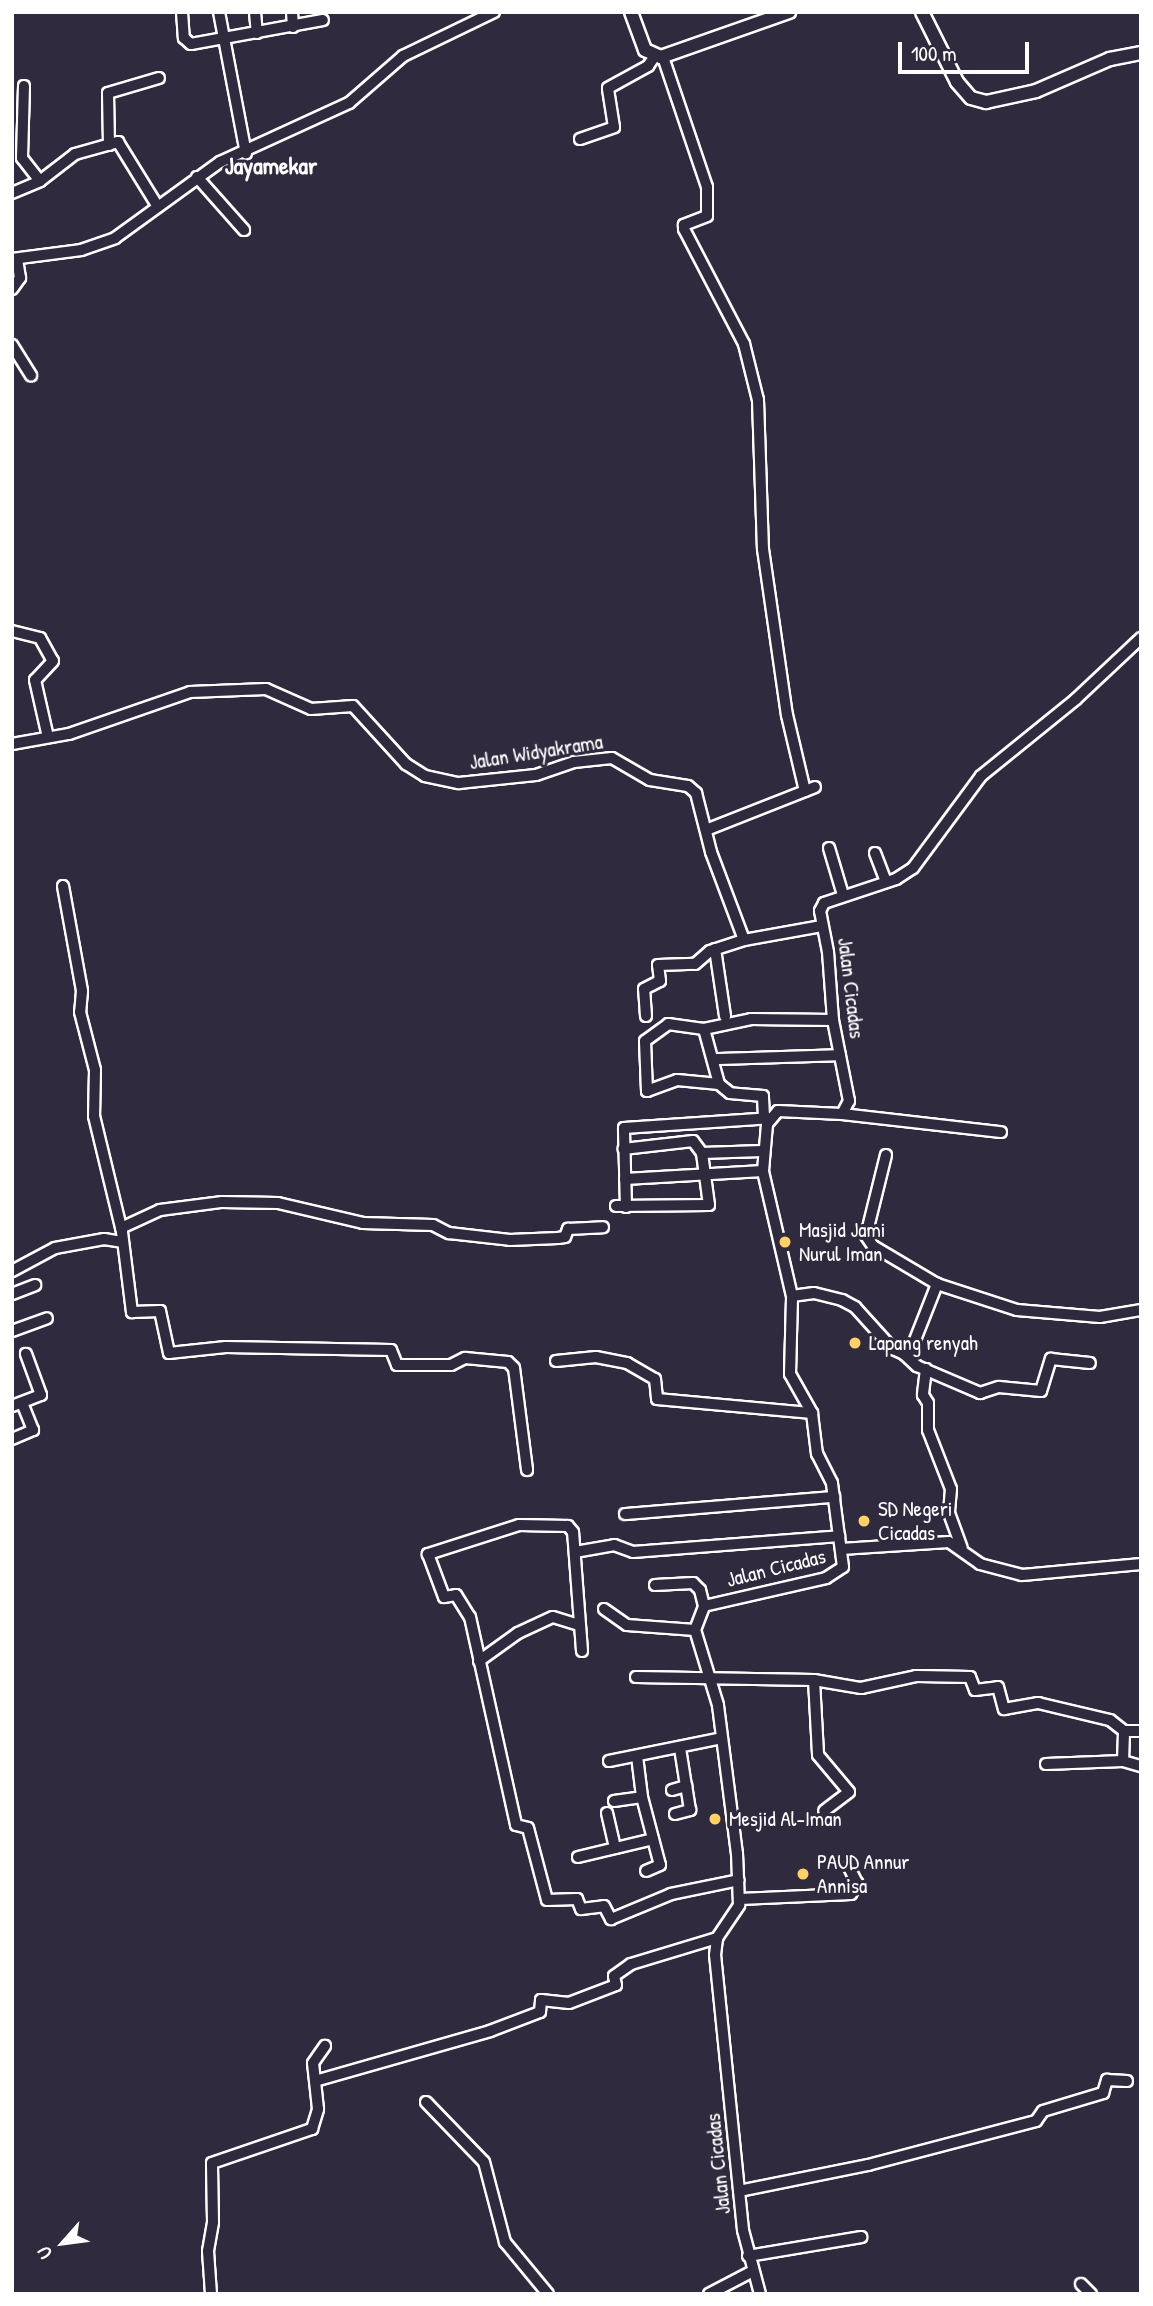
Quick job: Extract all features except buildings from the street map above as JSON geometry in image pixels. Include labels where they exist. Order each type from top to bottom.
[{"type":"street","points":[[182,12],[186,42],[222,39],[323,20]]},
{"type":"street","points":[[219,12],[222,39],[246,153]]},
{"type":"street","points":[[255,12],[257,33]]},
{"type":"street","points":[[292,12],[293,27]]},
{"type":"street","points":[[12,289],[20,278],[15,259],[96,245],[134,227],[197,177],[349,103],[403,56],[494,12]]},
{"type":"street","points":[[631,12],[645,50],[659,56],[707,187],[707,216],[684,227],[745,348],[758,400],[762,538],[777,655],[810,789],[706,830]]},
{"type":"street","points":[[580,139],[614,127],[608,88],[648,66],[659,56],[789,12]]},
{"type":"street","points":[[922,12],[957,82],[971,98],[986,102],[1036,91],[1110,59],[1141,53]]},
{"type":"street","points":[[109,145],[108,93],[159,78]]},
{"type":"street","points":[[24,86],[22,158],[40,181]]},
{"type":"street","points":[[12,193],[40,181],[67,158],[109,145],[124,146],[158,207]]},
{"type":"street","points":[[197,177],[244,230]]},
{"type":"street","points":[[12,345],[31,376]]},
{"type":"street","points":[[12,631],[40,638],[53,661],[35,680],[48,737]]},
{"type":"street","name":"Jalan Cicadas","points":[[842,1114],[849,1087],[832,1020],[828,952],[821,907],[843,895],[886,881],[914,868],[981,776],[1076,699],[1141,638]]},
{"type":"street","name":"Jalan Widyakrama","points":[[12,744],[48,737],[190,692],[266,689],[311,709],[353,706],[406,764],[425,776],[459,783],[536,775],[574,762],[612,758],[650,780],[691,787],[744,940]]},
{"type":"street","points":[[829,848],[843,895]]},
{"type":"street","points":[[875,853],[886,881]]},
{"type":"street","points":[[63,886],[82,990],[80,1012],[95,1070],[98,1107],[94,1116],[121,1227],[132,1311],[160,1311],[168,1353],[226,1347],[391,1349],[397,1365],[451,1365],[471,1358],[508,1362],[513,1368],[527,1469]]},
{"type":"street","points":[[646,1016],[644,989],[660,981],[658,965],[695,964],[715,949],[744,940],[822,926]]},
{"type":"street","points":[[715,949],[725,1016]]},
{"type":"street","points":[[767,1117],[763,1096],[730,1093],[719,1084],[677,1080],[646,1089],[644,1044],[649,1036],[668,1024],[704,1030],[751,1019],[832,1020]]},
{"type":"street","points":[[704,1030],[716,1059],[719,1084]]},
{"type":"street","points":[[716,1059],[840,1055]]},
{"type":"street","points":[[623,1149],[693,1141],[702,1153],[708,1206],[621,1207],[625,1179],[623,1149],[622,1132],[628,1127],[767,1117],[790,1110],[1001,1132]]},
{"type":"street","name":"Jalan Cicadas","points":[[695,1630],[704,1606],[836,1574],[843,1567],[834,1497],[817,1454],[812,1413],[790,1374],[792,1296],[763,1171],[762,1151],[767,1117]]},
{"type":"street","points":[[702,1153],[762,1151]]},
{"type":"street","points":[[886,1155],[866,1236],[873,1246],[937,1284],[1017,1310],[1100,1317],[1141,1310]]},
{"type":"street","points":[[625,1179],[704,1171],[763,1171]]},
{"type":"street","points":[[121,1227],[160,1210],[222,1202],[278,1203],[363,1223],[433,1225],[449,1233],[510,1240],[558,1238],[565,1237],[568,1229],[603,1227]]},
{"type":"street","points":[[12,1271],[55,1248],[104,1239],[122,1242]]},
{"type":"street","points":[[904,1354],[913,1345],[937,1284]]},
{"type":"street","points":[[12,1294],[35,1285]]},
{"type":"street","points":[[792,1296],[814,1293],[842,1300],[855,1307],[893,1349],[926,1369],[980,1393],[999,1387],[1039,1392],[1045,1388],[1047,1360],[1090,1363]]},
{"type":"street","points":[[12,1331],[47,1318]]},
{"type":"street","points":[[12,1439],[33,1430],[17,1405],[41,1395],[26,1354]]},
{"type":"street","points":[[556,1361],[596,1357],[627,1363],[654,1377],[656,1398],[812,1413]]},
{"type":"street","points":[[926,1369],[923,1395],[928,1403],[928,1430],[951,1489],[949,1513],[963,1550]]},
{"type":"street","points":[[625,1514],[834,1497]]},
{"type":"street","points":[[582,1651],[575,1552],[568,1526],[519,1525],[428,1554],[444,1597],[456,1595],[470,1617],[516,1825],[528,1828],[547,1900],[577,1899],[582,1909],[604,1906],[611,1919],[671,1894],[739,1880]]},
{"type":"street","points":[[575,1552],[614,1545],[633,1552],[839,1536]]},
{"type":"street","points":[[841,1549],[950,1542],[980,1564],[1022,1575],[1141,1564]]},
{"type":"street","points":[[655,1585],[693,1583],[704,1606]]},
{"type":"street","points":[[314,2081],[490,2031],[540,2012],[541,2000],[566,2003],[616,1985],[614,1976],[631,1964],[717,1938],[737,1914],[740,1899],[739,1880],[722,1738],[711,1676],[695,1630],[627,1625],[604,1609]]},
{"type":"street","points":[[479,1661],[518,1633],[554,1617],[580,1625]]},
{"type":"street","points":[[636,1677],[711,1676],[814,1680],[862,1688],[916,1676],[970,1677],[975,1690],[998,1686],[1004,1709],[1038,1703],[1097,1716],[1124,1731],[1141,1731]]},
{"type":"street","points":[[814,1680],[818,1755],[849,1792],[824,1811]]},
{"type":"street","points":[[1123,1761],[1124,1731]]},
{"type":"street","points":[[609,1761],[722,1738]]},
{"type":"street","points":[[675,1814],[690,1810],[680,1747]]},
{"type":"street","points":[[637,1756],[642,1797],[660,1867],[646,1871]]},
{"type":"street","points":[[1046,1764],[1123,1761],[1141,1766]]},
{"type":"street","points":[[671,1790],[686,1786]]},
{"type":"street","points":[[614,1801],[642,1797]]},
{"type":"street","points":[[607,1812],[615,1848]]},
{"type":"street","points":[[578,1857],[653,1839]]},
{"type":"street","points":[[740,1899],[851,1894],[857,1883],[849,1867]]},
{"type":"street","name":"Jalan Cicadas","points":[[717,1938],[739,2191],[751,2272],[760,2294]]},
{"type":"street","points":[[211,2294],[211,2165],[312,2129],[318,2109],[313,2063],[325,2046]]},
{"type":"street","points":[[739,2191],[868,2165],[1036,2121],[1045,2110],[1103,2094],[1107,2080],[1127,2081]]},
{"type":"street","points":[[426,2102],[484,2162],[505,2242],[548,2294]]},
{"type":"street","points":[[748,2256],[861,2237]]},
{"type":"street","points":[[709,2294],[751,2272]]},
{"type":"street","points":[[1081,2284],[1091,2294]]},
{"type":"place","name":"Masjid Jami Nurul Iman","points":[[785,1242]]},
{"type":"place","name":"Lapang renyah","points":[[855,1343]]},
{"type":"place","name":"SD Negeri Cicadas","points":[[864,1521]]},
{"type":"place","name":"Mesjid Al-Iman","points":[[715,1819]]},
{"type":"place","name":"PAUD Annur Annisa","points":[[803,1874]]},
{"type":"district","name":"Jayamekar","points":[[271,166]]}]
